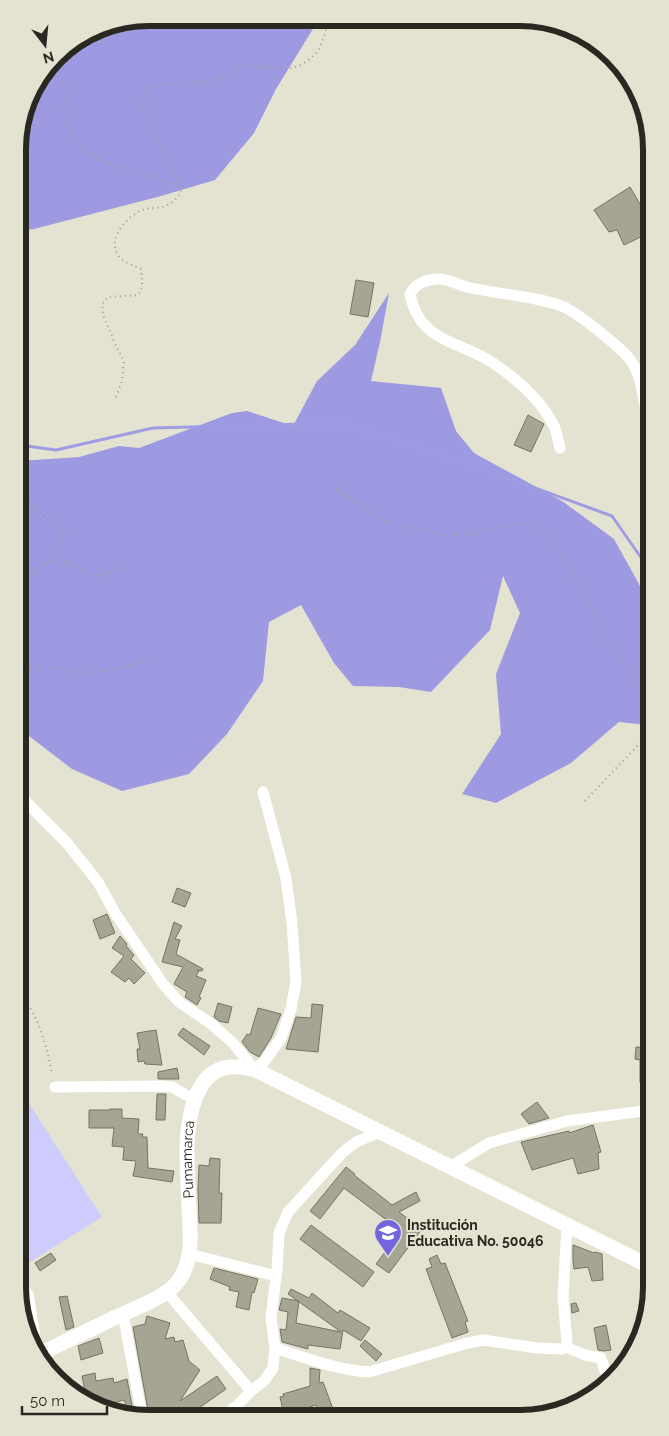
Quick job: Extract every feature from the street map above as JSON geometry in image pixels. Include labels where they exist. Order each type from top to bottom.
[{"type":"main road","name":"Pumamarca","points":[[45,1352],[166,1291],[180,1279],[190,1254],[187,1155],[189,1119],[200,1086],[212,1072],[234,1066],[254,1069],[642,1263]]},
{"type":"street","points":[[560,448],[554,427],[544,410],[512,376],[492,362],[448,343],[428,330],[419,320],[412,305],[410,294],[414,287],[420,283],[440,278],[466,286],[564,307],[575,313],[632,361],[640,377],[643,402]]},
{"type":"street","points":[[26,802],[67,843],[98,882],[115,913],[163,984],[179,1002],[210,1023],[232,1042],[254,1069],[264,1062],[281,1038],[291,1009],[296,982],[292,924],[286,878],[263,792]]},
{"type":"street","points":[[55,1087],[162,1086],[172,1087],[195,1100]]},
{"type":"street","points":[[450,1167],[489,1143],[567,1121],[642,1111]]},
{"type":"street","points":[[232,1410],[264,1381],[273,1368],[275,1348],[271,1317],[279,1232],[288,1212],[343,1152],[356,1142],[380,1132]]},
{"type":"street","points":[[566,1347],[563,1296],[567,1225]]},
{"type":"street","points":[[190,1254],[276,1276]]},
{"type":"street","points":[[166,1291],[251,1391]]},
{"type":"street","points":[[26,1292],[33,1327]]},
{"type":"street","points":[[123,1314],[141,1409]]},
{"type":"street","points":[[275,1348],[326,1365],[355,1372],[369,1372],[483,1340],[537,1348],[562,1349],[566,1347],[585,1355],[601,1358],[606,1375]]},
{"type":"path","points":[[183,188],[176,172],[165,156],[143,109],[144,95],[150,88],[159,85],[202,83],[214,80],[236,68],[244,66],[289,70],[303,64],[322,47],[328,27]]},
{"type":"path","points":[[74,84],[64,102],[63,110],[75,144],[100,160],[183,188]]},
{"type":"path","points":[[116,397],[122,381],[124,361],[103,315],[102,304],[108,297],[138,295],[142,290],[142,281],[141,269],[119,257],[115,248],[115,238],[126,221],[144,209],[164,207],[178,198],[183,188]]},
{"type":"path","points":[[336,488],[374,516],[396,524],[446,535],[473,534],[496,527],[521,523],[540,531],[558,552],[583,588],[602,636],[626,666],[636,675],[643,689]]},
{"type":"path","points":[[27,502],[51,522],[64,527],[57,558]]},
{"type":"path","points":[[57,558],[95,576],[128,567]]},
{"type":"path","points":[[27,573],[57,558]]},
{"type":"path","points":[[27,670],[56,668],[85,674],[115,669],[150,659]]},
{"type":"path","points":[[586,800],[642,741]]},
{"type":"path","points":[[26,1002],[39,1025],[55,1087]]},
{"type":"shaded area","points":[[141,27],[314,27],[276,89],[254,133],[215,180],[161,196],[27,230],[27,133],[36,102],[47,81],[55,70],[70,70],[70,55],[74,52],[102,36],[125,29]]},
{"type":"shaded area","points":[[389,293],[371,381],[441,388],[456,431],[474,453],[562,501],[614,539],[643,591],[642,725],[619,722],[571,763],[496,803],[462,794],[501,734],[496,674],[520,613],[503,576],[490,630],[431,692],[399,687],[353,686],[334,663],[301,605],[269,622],[263,681],[227,734],[189,774],[122,791],[72,769],[26,736],[27,460],[79,457],[119,446],[139,448],[232,413],[247,411],[293,426],[317,381],[355,345]]},
{"type":"shaded area","points":[[26,1099],[102,1217],[26,1264]]},
{"type":"building","points":[[630,187],[643,209],[643,236],[624,245],[617,230],[609,232],[594,210]]},
{"type":"building","points":[[356,280],[374,283],[368,317],[350,314]]},
{"type":"building","points":[[528,415],[544,424],[531,452],[514,445]]},
{"type":"building","points":[[177,888],[191,893],[185,907],[172,902]]},
{"type":"building","points":[[107,914],[115,933],[100,939],[93,920]]},
{"type":"building","points":[[174,922],[182,926],[175,939],[180,940],[176,954],[203,969],[202,971],[197,970],[199,971],[196,976],[206,980],[197,1005],[185,997],[187,992],[174,984],[183,967],[162,962]]},
{"type":"building","points":[[120,936],[134,955],[131,959],[145,973],[134,984],[129,978],[125,982],[111,972],[124,956],[112,948]]},
{"type":"building","points":[[218,1003],[232,1007],[228,1023],[219,1021],[214,1017]]},
{"type":"building","points":[[312,1004],[323,1005],[318,1052],[286,1049],[296,1017],[311,1018]]},
{"type":"building","points":[[258,1008],[281,1014],[271,1038],[259,1057],[250,1052],[242,1042],[247,1034],[250,1035]]},
{"type":"building","points":[[183,1028],[210,1046],[204,1055],[178,1035]]},
{"type":"building","points":[[156,1030],[162,1065],[145,1064],[144,1061],[138,1062],[137,1049],[140,1049],[137,1033]]},
{"type":"building","points":[[636,1047],[642,1047],[642,1082],[640,1082],[640,1060],[635,1059]]},
{"type":"building","points":[[177,1068],[179,1079],[158,1079],[158,1072]]},
{"type":"building","points":[[157,1094],[166,1094],[165,1120],[156,1120]]},
{"type":"building","points":[[537,1102],[549,1118],[529,1124],[521,1114]]},
{"type":"building","points":[[122,1109],[122,1118],[139,1119],[138,1134],[143,1134],[142,1137],[147,1137],[148,1168],[174,1171],[172,1182],[133,1176],[136,1161],[123,1160],[124,1147],[112,1146],[114,1128],[89,1128],[89,1110]]},
{"type":"building","points":[[593,1125],[601,1152],[598,1153],[599,1169],[578,1174],[573,1158],[532,1170],[521,1142],[569,1131],[569,1133]]},
{"type":"building","points":[[210,1158],[220,1159],[219,1193],[222,1193],[221,1223],[199,1223],[199,1165],[209,1166]]},
{"type":"building","points":[[346,1167],[392,1205],[416,1192],[420,1201],[399,1212],[422,1229],[389,1273],[376,1264],[401,1231],[344,1188],[320,1219],[310,1211]]},
{"type":"building","points":[[311,1225],[374,1272],[363,1287],[300,1239]]},
{"type":"building","points":[[573,1245],[602,1254],[603,1280],[592,1281],[588,1267],[574,1269]]},
{"type":"building","points":[[51,1253],[56,1260],[40,1271],[35,1263]]},
{"type":"building","points":[[437,1255],[441,1264],[445,1263],[468,1321],[465,1322],[468,1332],[452,1338],[426,1269],[432,1267],[429,1259]]},
{"type":"building","points":[[214,1268],[258,1279],[254,1293],[252,1292],[249,1310],[236,1307],[239,1292],[229,1290],[230,1287],[210,1279]]},
{"type":"building","points":[[291,1289],[309,1298],[312,1293],[338,1313],[340,1310],[370,1328],[361,1341],[343,1330],[340,1349],[308,1345],[308,1349],[282,1342],[280,1329],[286,1330],[288,1312],[279,1310],[282,1298],[297,1301],[288,1294]],"holes":[[[299,1302],[341,1332],[296,1323]]]},
{"type":"building","points":[[67,1296],[74,1327],[66,1330],[59,1297]]},
{"type":"building","points":[[576,1303],[579,1311],[572,1313],[571,1304]]},
{"type":"building","points":[[147,1316],[170,1323],[165,1339],[174,1337],[175,1342],[183,1340],[189,1361],[200,1370],[180,1401],[217,1376],[226,1389],[199,1408],[200,1410],[148,1410],[133,1327],[145,1324]]},
{"type":"building","points":[[606,1325],[611,1350],[598,1350],[594,1328]]},
{"type":"building","points":[[99,1338],[103,1353],[81,1360],[78,1346]]},
{"type":"building","points":[[365,1340],[382,1354],[376,1361],[360,1346]]},
{"type":"building","points":[[310,1368],[320,1370],[319,1383],[323,1382],[333,1409],[317,1410],[316,1405],[300,1410],[283,1410],[280,1397],[284,1396],[283,1394],[310,1386]]},
{"type":"building","points":[[95,1373],[96,1381],[113,1378],[114,1383],[127,1379],[132,1408],[127,1407],[124,1400],[112,1403],[85,1391],[82,1376]]},
{"type":"waterway","points":[[27,446],[56,450],[153,428],[340,423],[467,463],[612,516],[643,560]]},
{"type":"place","name":"Institución Educativa No. 50046","points":[[388,1257]]}]
